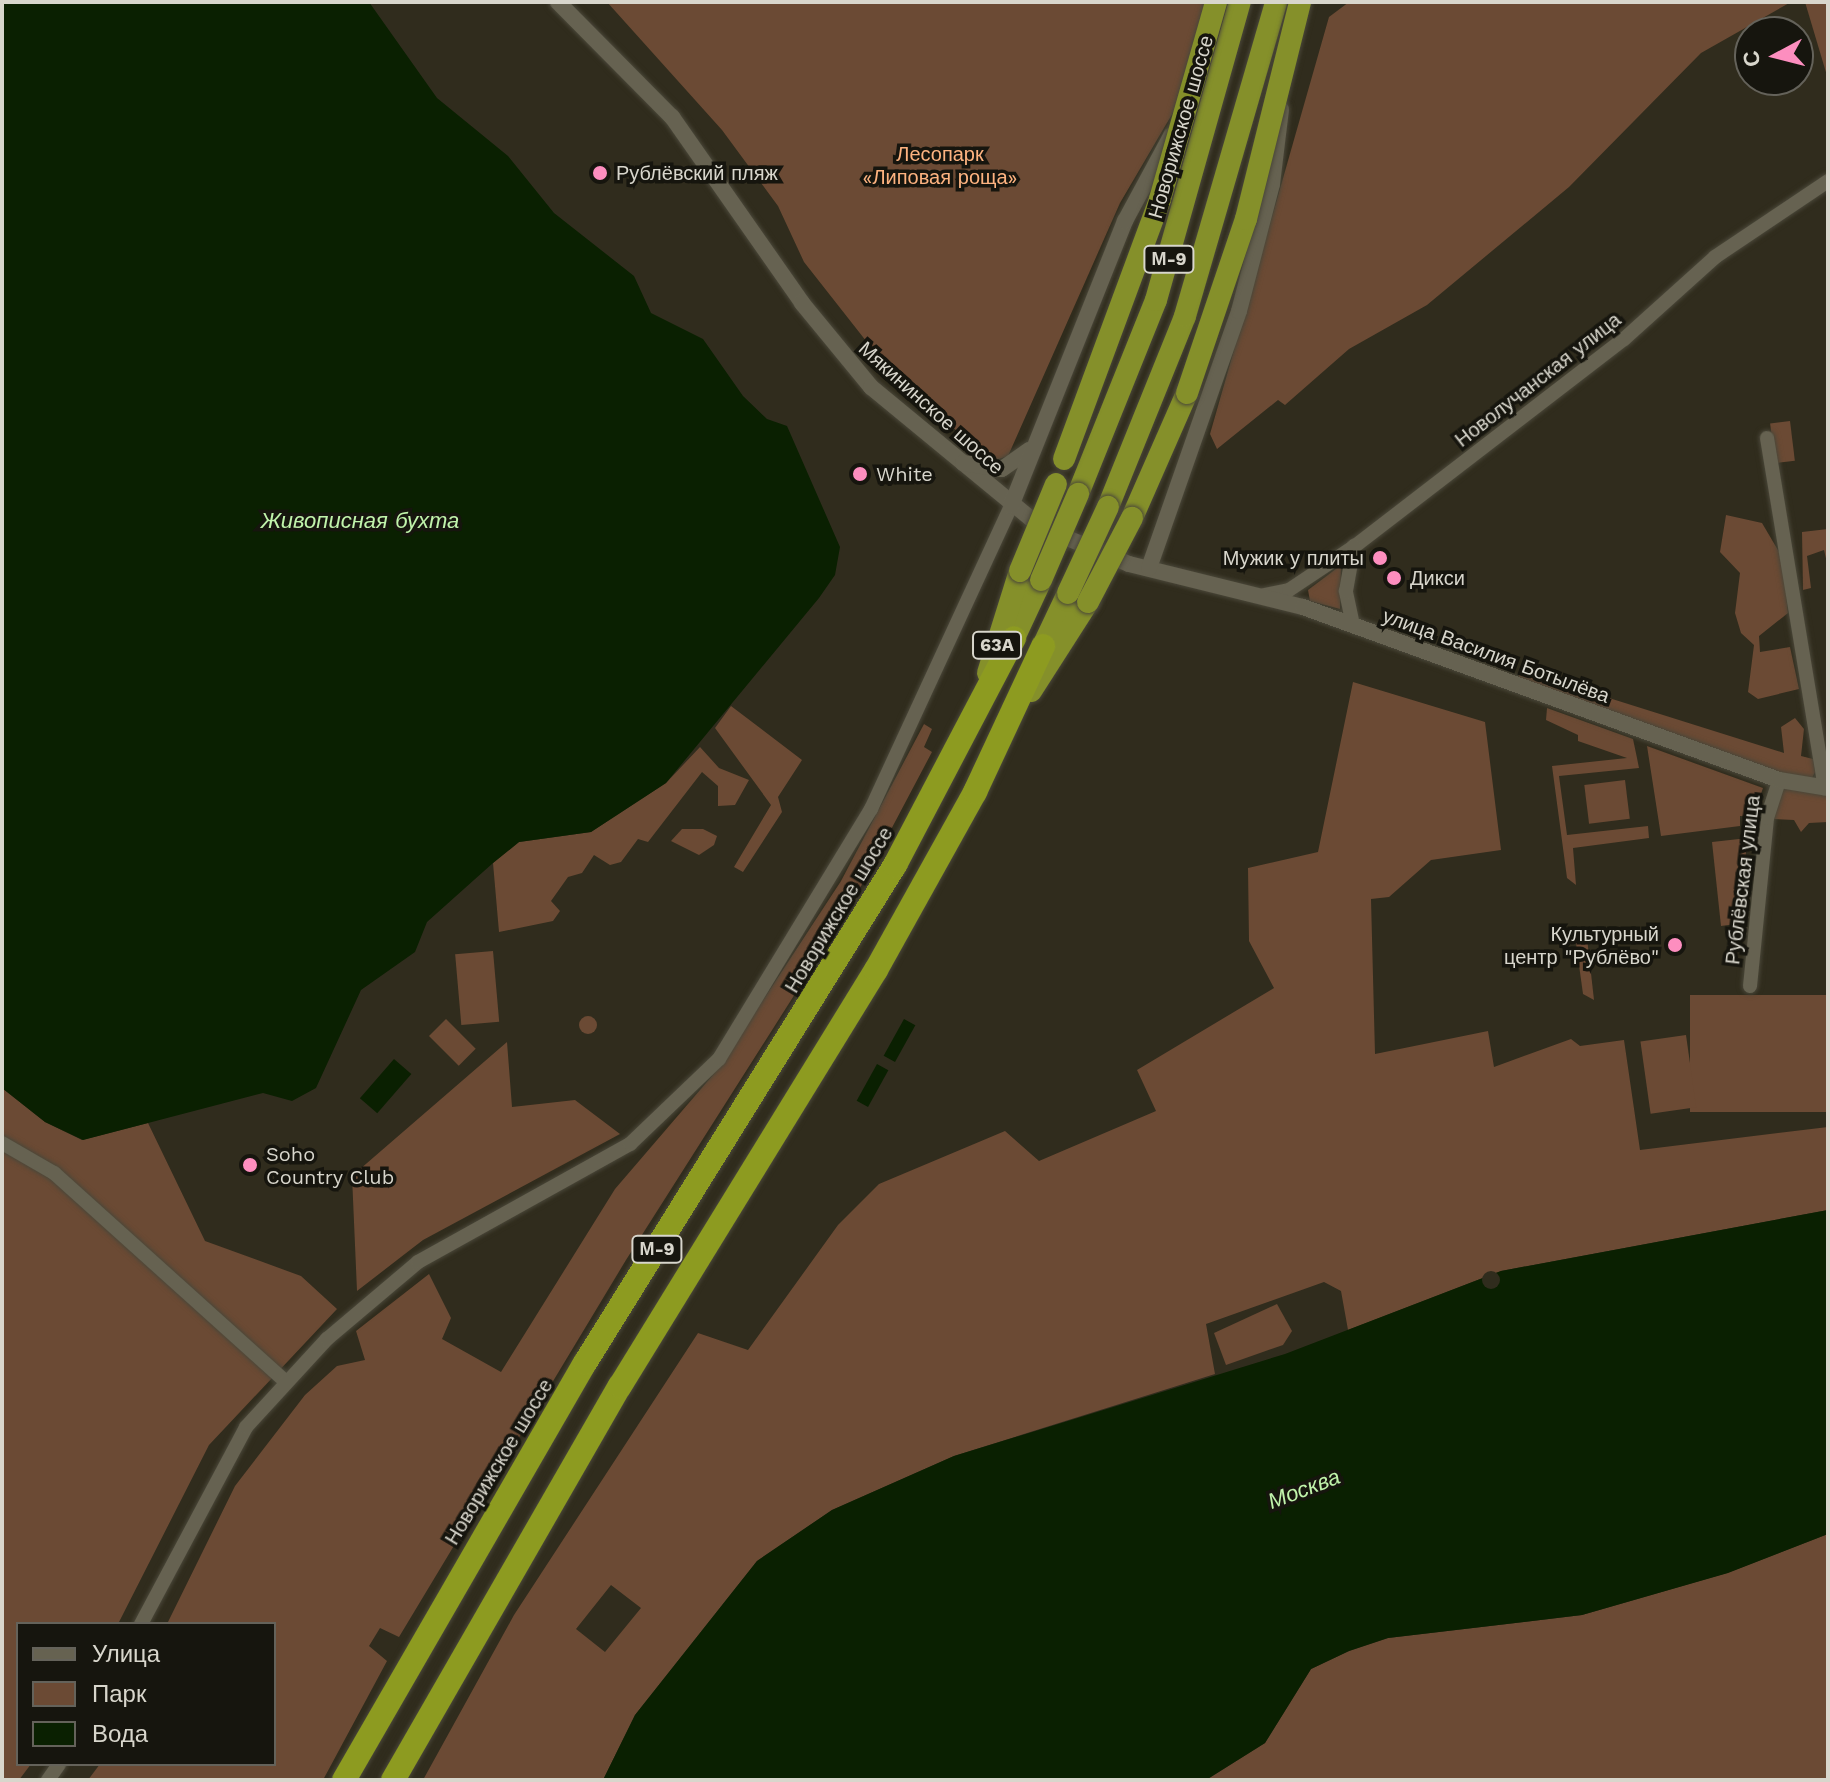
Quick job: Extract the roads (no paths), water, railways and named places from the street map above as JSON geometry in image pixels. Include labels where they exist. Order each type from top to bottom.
[{"type":"highway","name":"63A","points":[[974,719],[1030,576],[1064,459],[1156,212],[1216,2]]},
{"type":"highway","name":"М-9","points":[[393,1780],[620,1386],[876,970],[1004,732],[1043,646],[1078,597],[1108,507],[1185,316],[1276,2]]},
{"type":"highway","points":[[1004,732],[1078,597],[1132,518],[1187,393],[1246,219],[1300,2]]},
{"type":"highway","name":"Новорижское шоссе","points":[[344,1780],[585,1363],[887,879],[974,719],[1014,638],[1030,576],[1078,494],[1156,300],[1239,9]]},
{"type":"street","name":"Мякининское шоссе","points":[[558,2],[689,138],[835,348],[954,460],[1011,506],[1083,549],[1149,568]]},
{"type":"street","points":[[1149,568],[1239,311],[1272,184],[1286,2]]},
{"type":"street","points":[[142,1622],[211,1482],[286,1382],[418,1262],[630,1144],[719,1059],[871,809],[1011,506],[1029,450],[1125,221],[1239,9]]},
{"type":"street","name":"Новолучанская улица","points":[[1264,595],[1307,579],[1355,546],[1624,339],[1715,257],[1828,181]]},
{"type":"street","points":[[1767,438],[1826,788]]},
{"type":"street","points":[[954,460],[1002,469],[1029,450]]},
{"type":"street","points":[[1353,625],[1346,591],[1355,546]]},
{"type":"street","name":"улица Василия Ботылёва","points":[[1149,568],[1303,607],[1779,780],[1826,788]]},
{"type":"street","points":[[1303,607],[1307,579]]},
{"type":"street","name":"Рублёвская улица","points":[[1750,986],[1767,818],[1779,780]]},
{"type":"street","points":[[2,1143],[54,1173],[286,1382]]},
{"type":"water","name":"Живописная бухта","points":[[2,2],[369,2],[437,98],[508,156],[554,213],[634,276],[651,313],[703,339],[743,396],[767,419],[787,426],[840,547],[835,575],[819,598],[666,783],[591,832],[519,842],[493,863],[427,922],[415,952],[361,990],[316,1088],[292,1101],[263,1093],[83,1140],[45,1122],[2,1088]]},
{"type":"water","points":[[904,1019],[915,1025],[895,1062],[884,1056]]},
{"type":"water","points":[[394,1059],[411,1074],[377,1113],[360,1098]]},
{"type":"water","points":[[877,1064],[888,1070],[868,1107],[857,1101]]},
{"type":"water","name":"Москва","points":[[1828,1210],[1828,1534],[1728,1573],[1582,1615],[1388,1638],[1349,1651],[1311,1669],[1265,1743],[1206,1780],[603,1780],[635,1715],[757,1561],[832,1510],[954,1456],[1285,1354],[1501,1271]]},
{"type":"place","name":"Рублёвский пляж","points":[[600,173]]},
{"type":"place","name":"White","points":[[860,474]]},
{"type":"place","name":"Мужик у плиты","points":[[1380,558]]},
{"type":"place","name":"Дикси","points":[[1394,578]]},
{"type":"place","name":"Культурный центр \"Рублёво\"","points":[[1675,945]]},
{"type":"place","name":"Soho Country Club","points":[[250,1165]]},
{"type":"park label","name":"Лесопарк «Липовая роща»","points":[[940,166]]}]
